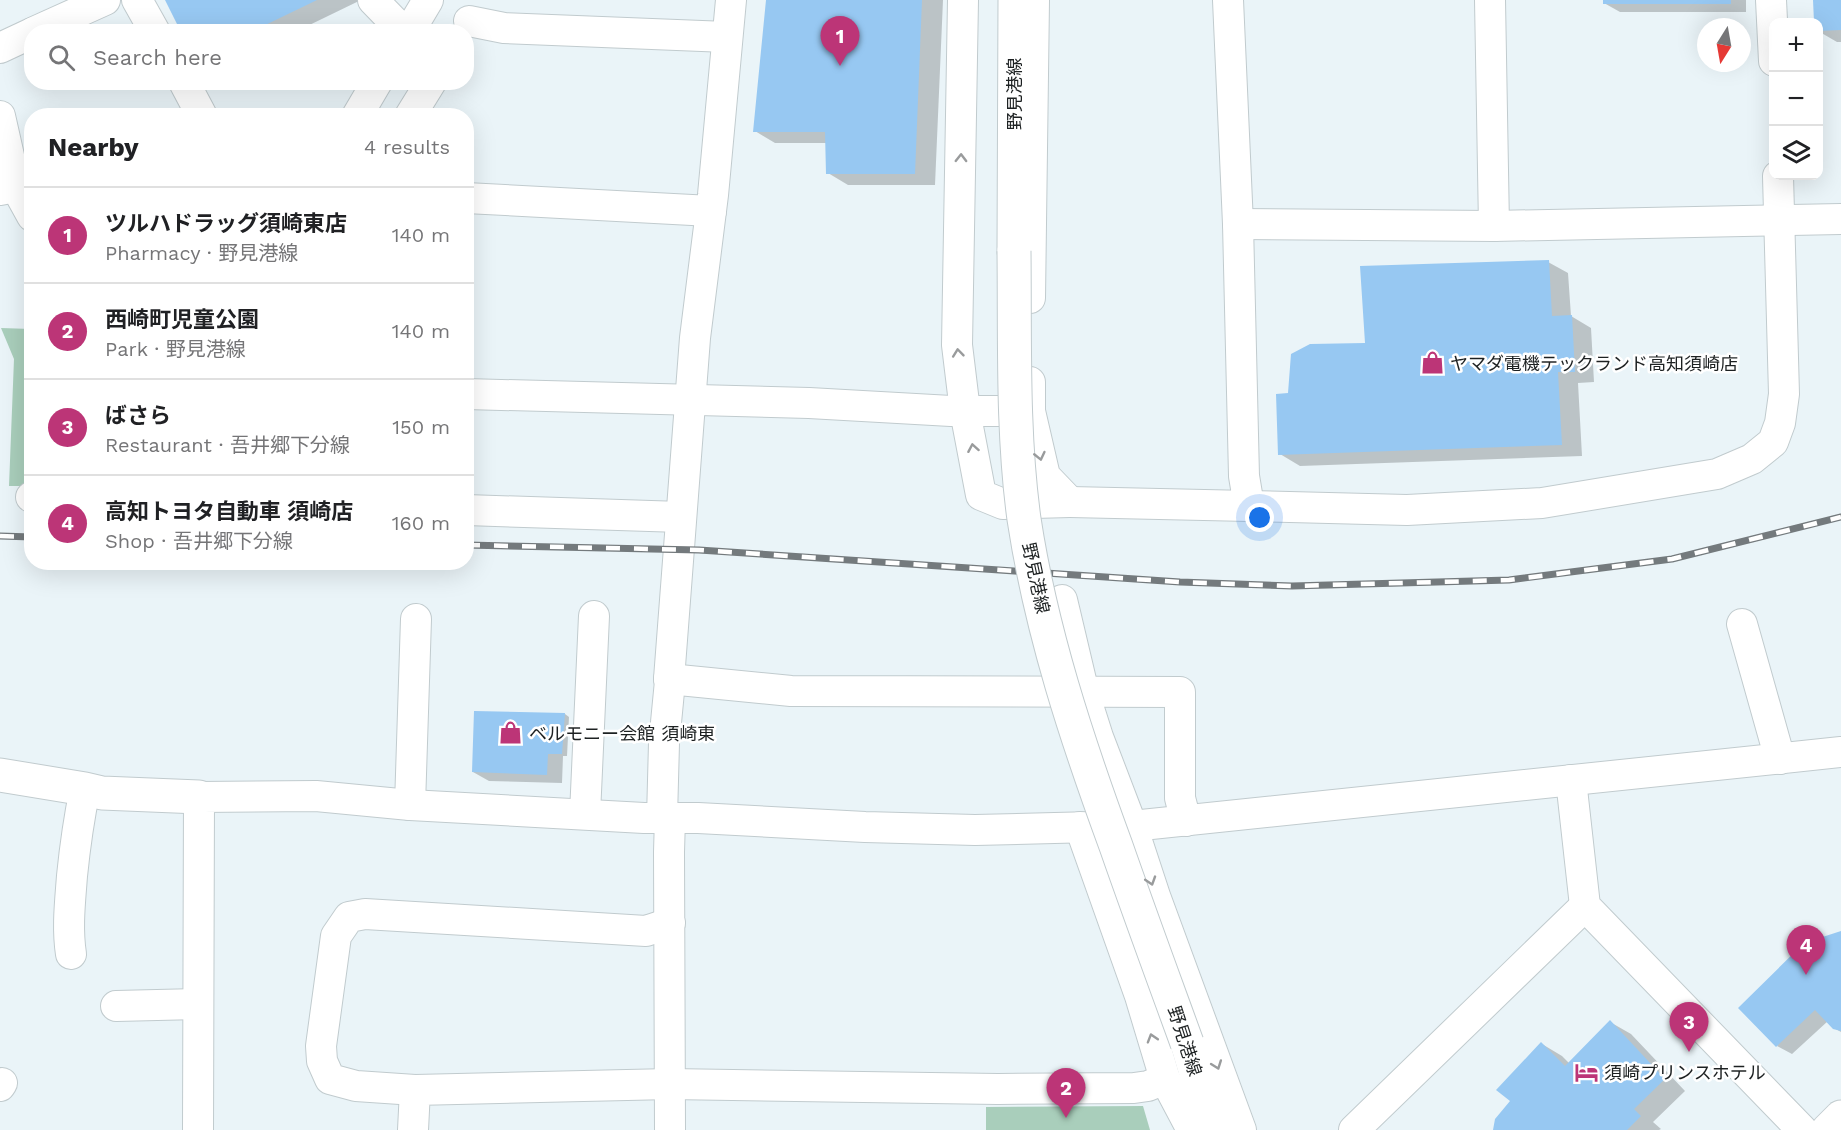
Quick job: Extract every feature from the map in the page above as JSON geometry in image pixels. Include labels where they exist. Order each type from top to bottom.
[{"type":"main road","name":"野見港線","points":[[1015,0],[1014,251],[1018,461],[1024,519],[1052,651],[1076,731],[1187,1043],[1213,1130]]},
{"type":"main road","points":[[0,775],[102,793],[199,797]]},
{"type":"main road","points":[[1828,1130],[1841,1118]]},
{"type":"street","points":[[51,24],[105,0]]},
{"type":"street","points":[[137,0],[150,24]]},
{"type":"street","points":[[373,0],[398,24]]},
{"type":"street","points":[[412,24],[428,0]]},
{"type":"street","points":[[670,1130],[669,852],[664,743],[695,338],[711,211],[731,0]]},
{"type":"street","points":[[963,0],[957,345],[965,411],[981,495],[1003,504],[1070,502],[1407,510],[1542,503],[1717,474],[1752,459],[1773,442],[1780,423],[1784,394],[1778,180]]},
{"type":"street","points":[[1034,0],[1030,411],[1045,476],[1070,502]]},
{"type":"street","points":[[1228,0],[1238,224],[1244,476],[1249,506]]},
{"type":"street","points":[[1490,0],[1494,226]]},
{"type":"street","points":[[1771,0],[1772,18]]},
{"type":"street","points":[[471,17],[504,28],[727,37]]},
{"type":"street","points":[[0,48],[24,36]]},
{"type":"street","points":[[188,90],[198,108]]},
{"type":"street","points":[[362,108],[372,90]]},
{"type":"street","points":[[415,108],[426,90]]},
{"type":"street","points":[[0,116],[8,189],[24,207]]},
{"type":"street","points":[[474,198],[711,211]]},
{"type":"street","points":[[1238,224],[1494,226],[1841,219]]},
{"type":"street","points":[[474,394],[808,403],[965,411],[1030,411]]},
{"type":"street","points":[[474,510],[681,517]]},
{"type":"street","points":[[1062,600],[1084,693],[1098,738],[1132,826],[1240,1130]]},
{"type":"street","points":[[585,814],[594,616]]},
{"type":"street","points":[[410,805],[416,619]]},
{"type":"street","points":[[1742,624],[1780,759]]},
{"type":"street","points":[[669,679],[791,691],[1180,692],[1180,798],[1186,821]]},
{"type":"street","points":[[198,1130],[199,797],[316,796],[410,805],[975,830],[1132,826],[1841,752]]},
{"type":"street","points":[[1571,780],[1585,906],[1802,1130]]},
{"type":"street","points":[[71,954],[68,934],[69,913],[78,825],[85,789]]},
{"type":"street","points":[[1080,827],[1140,996],[1165,1078],[1192,1130]]},
{"type":"street","points":[[1354,1130],[1585,906]]},
{"type":"street","points":[[670,923],[646,931],[365,915],[349,917],[336,936],[321,1046],[322,1061],[330,1079],[356,1086],[415,1090],[670,1083],[998,1089],[1123,1088],[1148,1086],[1165,1078]]},
{"type":"street","points":[[116,1006],[198,1004]]},
{"type":"street","points":[[413,1130],[415,1090]]},
{"type":"green space","points":[[1,328],[24,329],[24,486],[9,486],[14,359]]},
{"type":"green space","points":[[1143,1106],[1150,1130],[986,1130],[986,1107]]},
{"type":"building","points":[[165,0],[317,0],[268,24],[177,24]]},
{"type":"building","points":[[766,0],[922,0],[915,174],[826,174],[825,132],[753,132]]},
{"type":"building","points":[[1603,0],[1731,0],[1731,4],[1603,4]]},
{"type":"building","points":[[1813,0],[1841,0],[1841,30],[1823,31],[1823,18],[1814,18]]},
{"type":"building","name":"ヤマダ電機テックランド高知須崎店","points":[[1549,260],[1552,316],[1572,315],[1575,372],[1558,372],[1562,445],[1278,455],[1276,394],[1288,393],[1291,354],[1310,344],[1365,343],[1360,266]]},
{"type":"building","name":"ベルモニー会館 須崎東","points":[[474,711],[565,713],[562,754],[548,754],[547,775],[472,772]]},
{"type":"building","points":[[1841,931],[1841,1031],[1833,1029],[1815,1010],[1776,1047],[1738,1008],[1804,943]]},
{"type":"building","name":"須崎プリンスホテル","points":[[1610,1020],[1665,1079],[1634,1109],[1641,1116],[1627,1130],[1493,1130],[1495,1119],[1510,1101],[1496,1090],[1541,1042],[1565,1066]]},
{"type":"railway","points":[[474,545],[699,550],[1180,582],[1292,586],[1509,580],[1672,559],[1841,517]]},
{"type":"railway","points":[[0,536],[24,537]]},
{"type":"place","name":"ツルハドラッグ須崎東店","points":[[840,66]]},
{"type":"place","name":"ヤマダ電機テックランド高知須崎店","points":[[1432,363]]},
{"type":"place","name":"ベルモニー会館 須崎東","points":[[511,733]]},
{"type":"place","name":"高知トヨタ自動車 須崎店","points":[[1806,975]]},
{"type":"place","name":"ばさら","points":[[1689,1052]]},
{"type":"place","name":"須崎プリンスホテル","points":[[1586,1072]]},
{"type":"place","name":"西崎町児童公園","points":[[1066,1118]]}]
